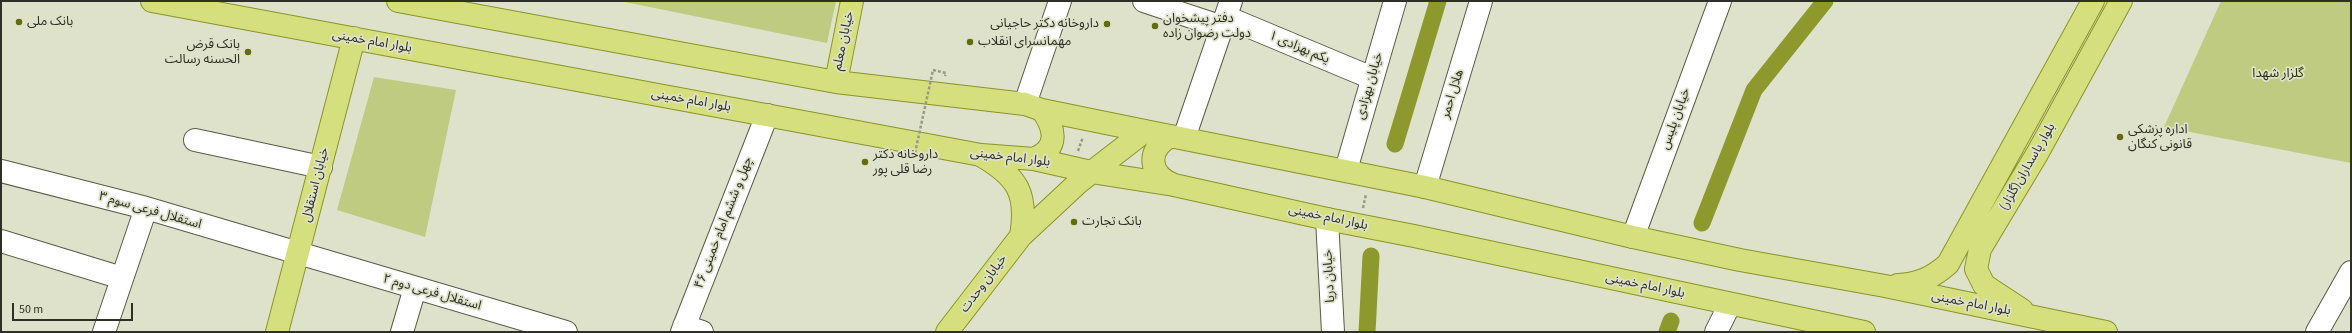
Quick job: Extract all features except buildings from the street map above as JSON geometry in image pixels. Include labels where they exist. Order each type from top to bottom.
[{"type":"main road","name":"بلوار امام خمینی","points":[[399,1],[836,82],[1034,107],[1145,131],[1426,187],[1633,237],[1740,260],[1885,286],[2106,332]]},
{"type":"main road","name":"خیابان معلم","points":[[836,82],[852,1]]},
{"type":"main road","name":"بلوار پاسداران(گلزار)","points":[[1885,286],[1914,284],[1934,276],[1948,264],[2015,145],[2093,1]]},
{"type":"main road","name":"بلوار پاسداران(گلزار)","points":[[2031,316],[1984,285],[1976,269],[1980,249],[2037,154],[2121,1]]},
{"type":"main road","name":"بلوار امام خمینی","points":[[167,2],[218,7],[354,38],[981,155],[1034,159],[1092,172],[1174,185],[1327,219],[1857,331]]},
{"type":"main road","name":"خیابان استقلال","points":[[277,332],[354,38]]},
{"type":"main road","points":[[1034,107],[1052,128],[1052,141],[1045,152],[1034,159]]},
{"type":"main road","name":"خیابان وحدت","points":[[947,332],[1021,236],[1092,172],[1145,131]]},
{"type":"main road","points":[[1174,185],[1162,178],[1154,166],[1154,157],[1157,148],[1163,141],[1178,137]]},
{"type":"main road","points":[[2015,145],[2037,154]]},
{"type":"main road","name":"خیابان وحدت","points":[[981,155],[1004,168],[1018,187],[1024,214],[1021,236]]},
{"type":"street","points":[[1034,107],[1060,1]]},
{"type":"street","name":"یکم بهزادی ۱","points":[[1144,1],[1226,15],[1372,78]]},
{"type":"street","name":"خیابان بهزادی","points":[[1346,170],[1395,1]]},
{"type":"street","name":"هلال احمر","points":[[1426,187],[1481,1]]},
{"type":"street","name":"خیابان پلیس","points":[[1633,237],[1720,1]]},
{"type":"street","points":[[1178,137],[1226,15]]},
{"type":"street","name":"چهل و ششم امام خمینی ۴۶","points":[[689,330],[766,114]]},
{"type":"street","points":[[194,140],[321,167]]},
{"type":"street","name":"استقلال فرعی سوم ۳","points":[[1,171],[146,208],[298,254]]},
{"type":"street","points":[[104,332],[146,208]]},
{"type":"street","name":"خیابان دریا","points":[[1327,219],[1332,332]]},
{"type":"street","points":[[1,241],[122,278]]},
{"type":"street","name":"استقلال فرعی دوم ۲","points":[[298,254],[566,332]]},
{"type":"street","points":[[2317,332],[2351,272]]},
{"type":"street","points":[[402,332],[414,288]]},
{"type":"street","points":[[1716,332],[1730,304]]},
{"type":"path","points":[[915,153],[933,70],[946,73]]},
{"type":"path","points":[[1359,225],[1370,176]]},
{"type":"green space","points":[[620,1],[836,1],[827,43]]},
{"type":"green space","name":"گلزار شهدا","points":[[2221,1],[2351,1],[2351,163],[2164,127]]},
{"type":"green space","points":[[374,77],[456,90],[425,237],[337,210]]},
{"type":"waterway","points":[[1395,144],[1438,1]]},
{"type":"waterway","points":[[1702,223],[1754,90],[1825,1]]},
{"type":"waterway","points":[[1367,332],[1371,256]]},
{"type":"waterway","points":[[1667,332],[1671,321]]},
{"type":"place","name":"بانک ملی","points":[[19,22]]},
{"type":"place","name":"داروخانه دکتر حاجیانی","points":[[1107,24]]},
{"type":"place","name":"دفتر پیشخوان دولت رضوان زاده","points":[[1155,26]]},
{"type":"place","name":"مهمانسرای انقلاب","points":[[970,42]]},
{"type":"place","name":"بانک قرض الحسنه رسالت","points":[[248,52]]},
{"type":"place","name":"اداره پزشکی قانونی کنگان","points":[[2120,137]]},
{"type":"place","name":"داروخانه دکتر رضا قلی پور","points":[[865,162]]},
{"type":"place","name":"بانک تجارت","points":[[1074,222]]}]
